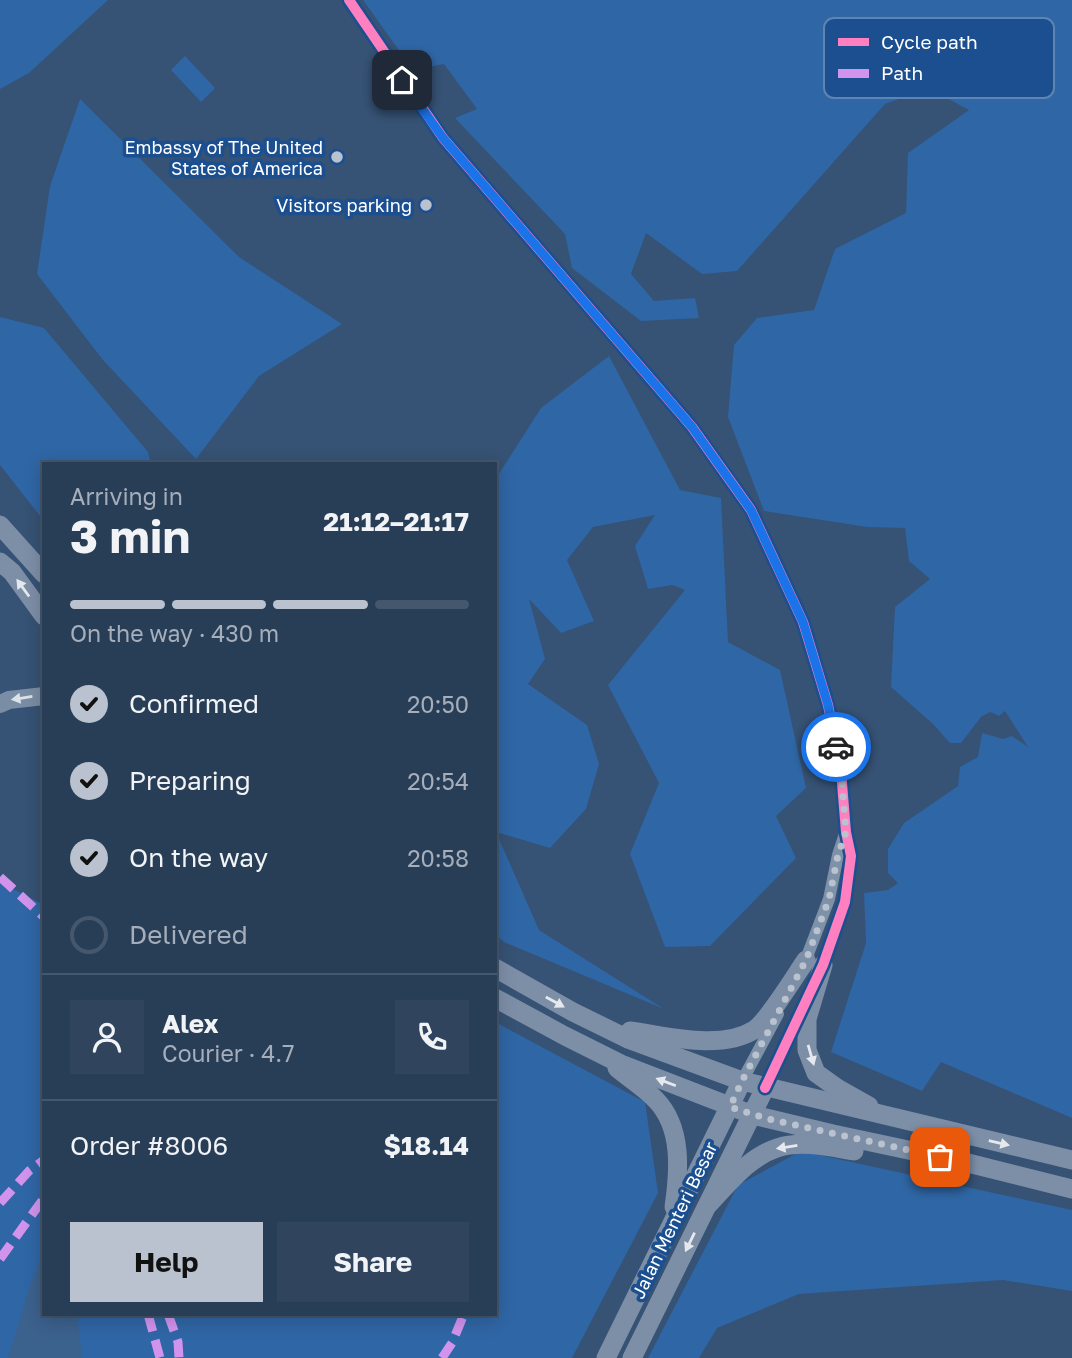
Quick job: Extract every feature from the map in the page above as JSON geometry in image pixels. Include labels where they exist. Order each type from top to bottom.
[{"type":"main road","points":[[0,525],[42,572]]},
{"type":"main road","points":[[0,562],[12,572],[42,613]]},
{"type":"main road","points":[[605,1028],[703,1041],[730,1040],[755,1030],[815,963]]},
{"type":"main road","points":[[815,963],[807,1019],[807,1050],[816,1073],[836,1088],[891,1118]]},
{"type":"main road","points":[[497,969],[628,1039],[742,1081],[1072,1160]]},
{"type":"main road","points":[[497,999],[621,1064],[752,1115],[1072,1189]]},
{"type":"main road","points":[[598,1053],[658,1102],[671,1123],[678,1152],[678,1177],[671,1225]]},
{"type":"main road","name":"Jalan Menteri Besar","points":[[606,1358],[742,1081]]},
{"type":"main road","name":"Jalan Menteri Besar","points":[[632,1358],[765,1088]]},
{"type":"main road","points":[[709,1203],[757,1158],[778,1147],[807,1144],[958,1171],[1048,1183]]},
{"type":"street","points":[[349,0],[443,138],[692,427],[751,510],[803,622],[828,705],[841,771],[846,832],[838,855],[815,963],[765,1088]]},
{"type":"street","points":[[0,704],[9,700],[42,696]]},
{"type":"street","points":[[742,1081],[815,963]]},
{"type":"shaded area","points":[[0,0],[108,0],[29,73],[0,89]]},
{"type":"shaded area","points":[[363,0],[1072,0],[1072,1118],[941,1062],[922,1091],[831,1052],[866,943],[864,893],[888,890],[898,883],[888,873],[888,849],[904,823],[958,786],[960,767],[978,757],[982,733],[1003,739],[1012,736],[1028,747],[1005,711],[999,716],[990,712],[981,717],[961,743],[950,743],[891,687],[895,607],[930,579],[909,561],[905,528],[867,527],[764,511],[728,417],[734,345],[757,318],[814,310],[835,249],[906,213],[908,153],[969,110],[947,98],[1054,98],[1054,18],[824,18],[824,98],[901,98],[885,104],[737,271],[702,274],[646,233],[631,274],[654,301],[695,298],[699,318],[641,321],[572,268],[565,234],[455,118],[477,109],[444,64],[413,70]]},
{"type":"shaded area","points":[[185,56],[215,88],[201,102],[171,70]]},
{"type":"shaded area","points":[[80,99],[239,257],[342,324],[259,376],[196,459],[102,359],[37,274],[50,186]]},
{"type":"shaded area","points":[[0,317],[44,328],[148,452],[150,462],[42,462],[42,518],[0,465]]},
{"type":"shaded area","points":[[609,356],[680,490],[721,498],[728,642],[780,670],[806,788],[776,816],[796,858],[710,946],[665,947],[630,854],[659,783],[608,685],[685,590],[672,585],[648,589],[635,546],[655,515],[593,527],[567,560],[594,621],[561,633],[529,599],[545,659],[528,684],[587,725],[599,764],[586,809],[550,848],[497,832],[497,477],[541,408]]},
{"type":"shaded area","points":[[497,834],[539,930],[664,1009],[504,942],[497,936]]},
{"type":"shaded area","points":[[0,882],[42,904],[42,1316],[497,1316],[497,1023],[645,1102],[658,1193],[572,1358],[0,1358]]},
{"type":"shaded area","points":[[801,1151],[1072,1210],[1072,1291],[1003,1280],[799,1294],[717,1328],[699,1358],[648,1358],[738,1185]]},
{"type":"shaded area","points":[[42,1254],[42,1316],[77,1316],[82,1358],[8,1358]]},
{"type":"marked path","points":[[0,877],[42,915]]},
{"type":"marked path","points":[[0,1203],[29,1171],[42,1161]]},
{"type":"marked path","points":[[0,1259],[42,1201]]},
{"type":"marked path","points":[[149,1316],[160,1358]]},
{"type":"marked path","points":[[169,1316],[178,1342],[179,1358]]},
{"type":"marked path","points":[[442,1358],[452,1343],[463,1316]]},
{"type":"cycle path","points":[[349,0],[443,138],[692,427],[751,510],[803,622],[828,705],[841,771],[846,832],[851,856],[845,902],[823,965],[765,1088]]},
{"type":"way so far","points":[[836,747],[841,771],[846,832],[829,899],[806,960],[730,1107],[768,1119],[940,1157]]},
{"type":"place","name":"Embassy of The United States of America","points":[[337,157]]},
{"type":"place","name":"Visitors parking","points":[[426,205]]},
{"type":"route","points":[[402,80],[443,138],[692,427],[751,510],[803,622],[828,705],[836,747]]}]
